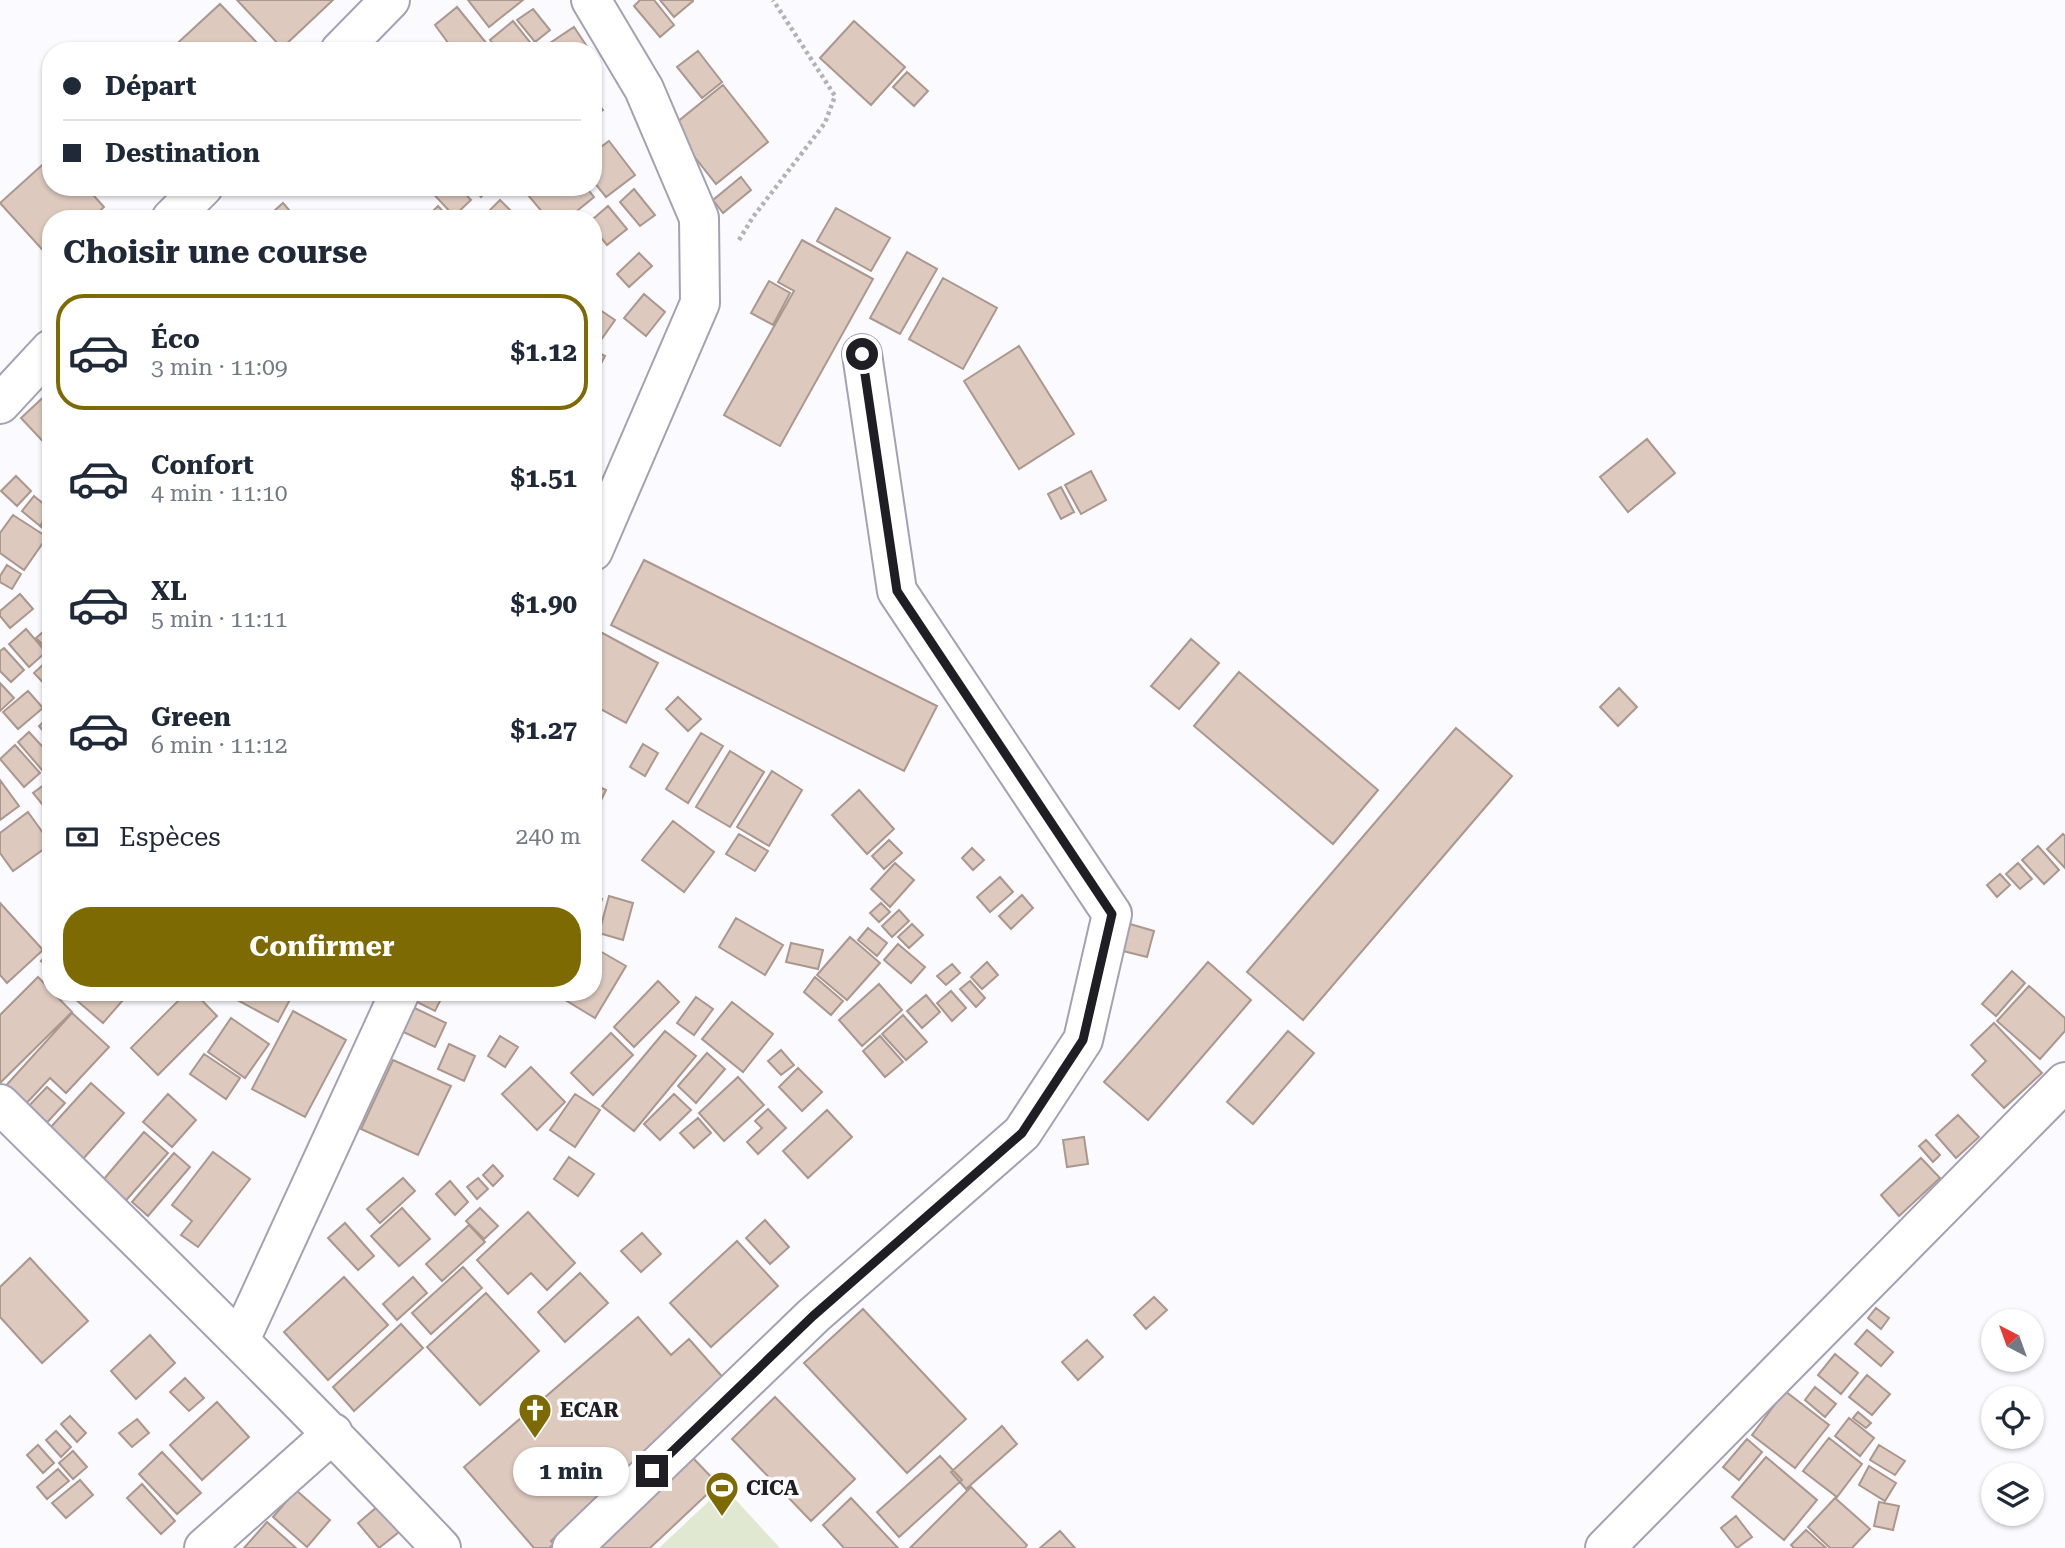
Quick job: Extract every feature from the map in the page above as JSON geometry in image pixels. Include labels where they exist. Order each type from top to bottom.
[{"type":"street","points":[[349,42],[390,0]]},
{"type":"street","points":[[591,0],[644,89],[699,218],[700,303],[602,530]]},
{"type":"street","points":[[180,210],[194,196]]},
{"type":"street","points":[[572,1548],[813,1316],[1022,1133],[1083,1040],[1112,914],[897,591],[862,354]]},
{"type":"street","points":[[0,404],[42,359]]},
{"type":"street","points":[[240,1340],[396,1001]]},
{"type":"street","points":[[1605,1548],[2065,1082]]},
{"type":"street","points":[[0,1104],[333,1433],[442,1548]]},
{"type":"street","points":[[204,1548],[333,1433]]},
{"type":"path","points":[[733,249],[753,217],[825,123],[835,96],[773,0]]},
{"type":"green space","name":"CICA","points":[[724,1487],[780,1548],[659,1548]]},
{"type":"building","points":[[237,0],[333,0],[288,42],[276,42]]},
{"type":"building","points":[[468,0],[523,0],[489,27]]},
{"type":"building","points":[[640,0],[654,0],[674,25],[660,37],[634,6]]},
{"type":"building","points":[[660,0],[693,0],[693,1],[674,17]]},
{"type":"building","points":[[220,4],[256,42],[179,42]]},
{"type":"building","points":[[457,7],[485,42],[447,42],[435,25]]},
{"type":"building","points":[[533,9],[550,30],[535,42],[517,20]]},
{"type":"building","points":[[513,21],[530,42],[492,42],[490,40]]},
{"type":"building","points":[[854,21],[905,67],[871,105],[820,58]]},
{"type":"building","points":[[574,27],[584,42],[552,42]]},
{"type":"building","points":[[698,51],[722,82],[702,98],[677,67]]},
{"type":"building","points":[[907,72],[928,91],[914,106],[893,87]]},
{"type":"building","points":[[723,85],[768,142],[716,184],[671,127]]},
{"type":"building","points":[[609,141],[635,175],[606,197],[602,192],[602,146]]},
{"type":"building","points":[[42,165],[42,196],[94,196],[104,207],[101,210],[42,210],[42,249],[0,203]]},
{"type":"building","points":[[741,177],[751,190],[723,213],[713,200]]},
{"type":"building","points":[[634,189],[655,215],[640,226],[620,202]]},
{"type":"building","points":[[435,196],[467,196],[471,200],[460,210],[448,210]]},
{"type":"building","points":[[529,196],[594,197],[578,210],[540,210]]},
{"type":"building","points":[[500,200],[510,210],[490,210]]},
{"type":"building","points":[[283,203],[289,210],[275,210]]},
{"type":"building","points":[[608,206],[627,229],[607,245],[602,239],[602,211]]},
{"type":"building","points":[[836,208],[890,238],[871,271],[817,241]]},
{"type":"building","points":[[802,240],[873,279],[780,446],[724,415],[794,291],[778,282]]},
{"type":"building","points":[[907,252],[937,269],[900,334],[870,318]]},
{"type":"building","points":[[639,253],[652,266],[629,287],[617,274]]},
{"type":"building","points":[[943,278],[997,308],[963,369],[909,339]]},
{"type":"building","points":[[769,281],[790,293],[773,325],[751,313]]},
{"type":"building","points":[[644,294],[665,312],[646,336],[624,318]]},
{"type":"building","points":[[602,311],[615,320],[602,339]]},
{"type":"building","points":[[1019,346],[1074,434],[1019,469],[964,381]]},
{"type":"building","points":[[42,398],[42,440],[21,418]]},
{"type":"building","points":[[1647,439],[1675,473],[1628,512],[1600,477]]},
{"type":"building","points":[[1091,471],[1106,500],[1081,514],[1065,485]]},
{"type":"building","points":[[16,476],[31,491],[17,506],[1,491]]},
{"type":"building","points":[[1061,487],[1074,512],[1061,519],[1048,494]]},
{"type":"building","points":[[34,496],[42,503],[40,526],[22,511]]},
{"type":"building","points":[[13,515],[42,534],[42,544],[24,570],[0,553],[0,533]]},
{"type":"building","points":[[644,560],[937,706],[904,771],[611,625]]},
{"type":"building","points":[[7,565],[21,574],[12,589],[0,582],[0,576]]},
{"type":"building","points":[[20,594],[33,609],[10,628],[0,616],[0,611]]},
{"type":"building","points":[[26,629],[42,647],[42,656],[29,667],[9,644]]},
{"type":"building","points":[[42,633],[42,644],[36,638]]},
{"type":"building","points":[[602,633],[658,663],[626,723],[602,710]]},
{"type":"building","points":[[1191,639],[1219,663],[1179,709],[1151,686]]},
{"type":"building","points":[[4,648],[24,670],[11,682],[0,671],[0,651]]},
{"type":"building","points":[[42,666],[42,681],[34,673]]},
{"type":"building","points":[[1239,672],[1378,790],[1333,844],[1194,726]]},
{"type":"building","points":[[0,683],[14,698],[0,711]]},
{"type":"building","points":[[1619,688],[1637,707],[1618,726],[1600,707]]},
{"type":"building","points":[[28,691],[42,707],[18,729],[3,712]]},
{"type":"building","points":[[678,697],[701,719],[688,731],[666,709]]},
{"type":"building","points":[[1456,728],[1512,776],[1303,1020],[1247,972]]},
{"type":"building","points":[[29,732],[42,746],[42,770],[18,742]]},
{"type":"building","points":[[701,733],[723,746],[688,803],[666,789]]},
{"type":"building","points":[[643,744],[658,753],[645,776],[630,767]]},
{"type":"building","points":[[15,745],[40,773],[24,787],[0,759]]},
{"type":"building","points":[[730,751],[764,772],[730,827],[696,807]]},
{"type":"building","points":[[772,771],[802,790],[769,846],[737,827]]},
{"type":"building","points":[[0,780],[19,806],[0,820]]},
{"type":"building","points":[[42,786],[42,804],[33,793]]},
{"type":"building","points":[[859,790],[894,829],[867,854],[832,815]]},
{"type":"building","points":[[28,812],[42,831],[42,850],[13,871],[0,853],[0,833]]},
{"type":"building","points":[[673,821],[714,852],[684,892],[642,860]]},
{"type":"building","points":[[739,834],[768,851],[755,871],[726,854]]},
{"type":"building","points":[[2063,834],[2065,836],[2065,868],[2047,849]]},
{"type":"building","points":[[889,840],[902,853],[884,869],[872,856]]},
{"type":"building","points":[[2038,846],[2059,870],[2044,884],[2022,860]]},
{"type":"building","points":[[972,848],[984,860],[973,870],[962,858]]},
{"type":"building","points":[[895,863],[914,880],[890,907],[871,889]]},
{"type":"building","points":[[2018,863],[2032,879],[2020,889],[2006,874]]},
{"type":"building","points":[[2000,874],[2010,885],[1997,897],[1987,885]]},
{"type":"building","points":[[1000,877],[1013,892],[990,912],[977,897]]},
{"type":"building","points":[[1022,895],[1033,908],[1011,929],[999,916]]},
{"type":"building","points":[[609,896],[633,903],[623,940],[602,934],[602,922]]},
{"type":"building","points":[[0,903],[42,951],[7,983],[0,975]]},
{"type":"building","points":[[881,903],[890,912],[879,922],[870,913]]},
{"type":"building","points":[[899,910],[909,921],[892,937],[882,926]]},
{"type":"building","points":[[736,918],[783,945],[765,975],[719,947]]},
{"type":"building","points":[[912,924],[923,935],[909,948],[898,937]]},
{"type":"building","points":[[1130,924],[1154,931],[1147,957],[1123,951]]},
{"type":"building","points":[[868,928],[887,943],[877,956],[858,940]]},
{"type":"building","points":[[850,937],[880,963],[847,1000],[817,975]]},
{"type":"building","points":[[791,943],[823,950],[818,969],[786,962]]},
{"type":"building","points":[[898,944],[925,967],[911,983],[884,960]]},
{"type":"building","points":[[602,952],[626,966],[595,1018],[567,1001],[602,1001]]},
{"type":"building","points":[[987,962],[998,975],[982,989],[971,977]]},
{"type":"building","points":[[1208,962],[1251,1000],[1148,1120],[1104,1082]]},
{"type":"building","points":[[952,964],[960,973],[946,985],[937,976]]},
{"type":"building","points":[[2012,971],[2025,983],[1996,1016],[1982,1004]]},
{"type":"building","points":[[38,977],[42,981],[42,1001],[61,1001],[72,1012],[0,1083],[0,1015]]},
{"type":"building","points":[[815,977],[843,1001],[831,1015],[804,992]]},
{"type":"building","points":[[658,981],[679,1002],[634,1047],[614,1027]]},
{"type":"building","points":[[970,981],[985,998],[976,1007],[960,989]]},
{"type":"building","points":[[879,984],[902,1010],[862,1046],[839,1020]]},
{"type":"building","points":[[2029,986],[2065,1018],[2065,1031],[2040,1059],[1997,1021]]},
{"type":"building","points":[[951,991],[966,1008],[952,1021],[937,1003]]},
{"type":"building","points":[[926,995],[940,1012],[922,1028],[907,1011]]},
{"type":"building","points":[[696,997],[713,1009],[694,1035],[677,1023]]},
{"type":"building","points":[[77,1001],[122,1001],[103,1023]]},
{"type":"building","points":[[178,1001],[203,1001],[217,1016],[158,1075],[131,1048]]},
{"type":"building","points":[[239,1001],[289,1001],[278,1022]]},
{"type":"building","points":[[418,1001],[440,1001],[435,1011]]},
{"type":"building","points":[[402,1002],[446,1023],[435,1047],[391,1026]]},
{"type":"building","points":[[732,1002],[773,1034],[743,1072],[702,1039]]},
{"type":"building","points":[[293,1011],[346,1040],[305,1117],[252,1089]]},
{"type":"building","points":[[72,1013],[109,1047],[66,1093],[50,1078],[22,1108],[2,1090]]},
{"type":"building","points":[[903,1015],[927,1042],[906,1060],[882,1034]]},
{"type":"building","points":[[231,1018],[269,1044],[245,1078],[208,1052]]},
{"type":"building","points":[[1994,1023],[2042,1073],[2004,1108],[1972,1075],[1986,1061],[1971,1045]]},
{"type":"building","points":[[665,1031],[696,1056],[634,1131],[602,1106]]},
{"type":"building","points":[[1288,1031],[1314,1053],[1253,1124],[1227,1102]]},
{"type":"building","points":[[611,1033],[633,1055],[593,1095],[571,1073]]},
{"type":"building","points":[[500,1036],[518,1047],[505,1067],[488,1056]]},
{"type":"building","points":[[880,1036],[903,1062],[885,1077],[863,1051]]},
{"type":"building","points":[[449,1044],[475,1056],[464,1081],[438,1069]]},
{"type":"building","points":[[781,1050],[794,1065],[781,1075],[768,1061]]},
{"type":"building","points":[[707,1053],[725,1069],[696,1103],[678,1086]]},
{"type":"building","points":[[204,1054],[240,1078],[226,1099],[190,1074]]},
{"type":"building","points":[[393,1060],[451,1086],[418,1155],[361,1129]]},
{"type":"building","points":[[531,1067],[565,1102],[537,1130],[502,1094]]},
{"type":"building","points":[[798,1068],[822,1092],[802,1111],[779,1087]]},
{"type":"building","points":[[738,1077],[764,1105],[724,1141],[699,1113]]},
{"type":"building","points":[[91,1083],[124,1113],[83,1159],[50,1128]]},
{"type":"building","points":[[47,1087],[65,1103],[41,1129],[23,1112]]},
{"type":"building","points":[[168,1094],[196,1120],[172,1147],[143,1122]]},
{"type":"building","points":[[575,1094],[600,1110],[575,1147],[550,1130]]},
{"type":"building","points":[[674,1094],[691,1110],[660,1140],[644,1124]]},
{"type":"building","points":[[768,1109],[786,1128],[758,1154],[747,1142],[762,1128],[755,1121]]},
{"type":"building","points":[[827,1110],[852,1137],[808,1178],[783,1151]]},
{"type":"building","points":[[1958,1115],[1979,1137],[1956,1158],[1936,1135]]},
{"type":"building","points":[[698,1118],[711,1133],[694,1148],[680,1133]]},
{"type":"building","points":[[144,1132],[168,1153],[121,1206],[98,1186]]},
{"type":"building","points":[[1084,1137],[1088,1164],[1067,1167],[1063,1140]]},
{"type":"building","points":[[1926,1140],[1940,1155],[1933,1162],[1919,1146]]},
{"type":"building","points":[[213,1152],[250,1179],[198,1247],[181,1235],[192,1221],[172,1205]]},
{"type":"building","points":[[174,1153],[190,1167],[148,1216],[132,1202]]},
{"type":"building","points":[[569,1157],[594,1174],[578,1196],[554,1179]]},
{"type":"building","points":[[1921,1158],[1940,1178],[1899,1216],[1881,1195]]},
{"type":"building","points":[[493,1165],[503,1176],[493,1186],[483,1175]]},
{"type":"building","points":[[403,1178],[415,1191],[380,1223],[367,1209]]},
{"type":"building","points":[[478,1178],[488,1189],[477,1199],[467,1187]]},
{"type":"building","points":[[450,1181],[468,1202],[455,1215],[436,1194]]},
{"type":"building","points":[[402,1208],[430,1239],[399,1266],[371,1236]]},
{"type":"building","points":[[480,1208],[498,1226],[484,1239],[466,1221]]},
{"type":"building","points":[[528,1212],[575,1263],[547,1290],[531,1273],[508,1294],[477,1260]]},
{"type":"building","points":[[765,1220],[789,1247],[770,1264],[746,1238]]},
{"type":"building","points":[[345,1223],[374,1256],[358,1270],[328,1238]]},
{"type":"building","points":[[469,1225],[485,1242],[442,1281],[426,1264]]},
{"type":"building","points":[[642,1233],[661,1254],[641,1272],[621,1251]]},
{"type":"building","points":[[737,1241],[778,1286],[711,1347],[670,1303]]},
{"type":"building","points":[[30,1258],[88,1321],[42,1363],[0,1317],[0,1287]]},
{"type":"building","points":[[463,1267],[482,1288],[431,1334],[412,1313]]},
{"type":"building","points":[[580,1273],[608,1303],[565,1342],[538,1312]]},
{"type":"building","points":[[344,1277],[388,1325],[328,1380],[284,1332]]},
{"type":"building","points":[[413,1277],[427,1293],[397,1320],[383,1304]]},
{"type":"building","points":[[486,1293],[539,1351],[480,1405],[427,1347]]},
{"type":"building","points":[[1154,1297],[1167,1310],[1146,1329],[1134,1315]]},
{"type":"building","points":[[1876,1308],[1889,1318],[1881,1329],[1868,1318]]},
{"type":"building","points":[[863,1309],[966,1419],[907,1473],[804,1363]]},
{"type":"building","points":[[638,1317],[671,1355],[689,1339],[726,1381],[716,1402],[549,1548],[534,1548],[464,1467]]},
{"type":"building","points":[[401,1324],[423,1348],[354,1411],[333,1387]]},
{"type":"building","points":[[1867,1330],[1893,1352],[1881,1366],[1855,1344]]},
{"type":"building","points":[[150,1335],[175,1363],[136,1399],[111,1371]]},
{"type":"building","points":[[1087,1340],[1103,1357],[1078,1380],[1062,1362]]},
{"type":"building","points":[[1835,1354],[1858,1373],[1841,1394],[1818,1375]]},
{"type":"building","points":[[1867,1375],[1890,1394],[1872,1415],[1849,1397]]},
{"type":"building","points":[[185,1378],[204,1398],[189,1411],[170,1392]]},
{"type":"building","points":[[1815,1387],[1836,1404],[1825,1417],[1805,1400]]},
{"type":"building","points":[[1785,1391],[1829,1425],[1795,1468],[1752,1435]]},
{"type":"building","points":[[775,1397],[855,1479],[811,1521],[732,1439]]},
{"type":"building","points":[[217,1402],[249,1437],[202,1480],[170,1445]]},
{"type":"building","points":[[1858,1412],[1871,1423],[1866,1428],[1853,1418]]},
{"type":"building","points":[[70,1416],[86,1433],[77,1442],[61,1424]]},
{"type":"building","points":[[1849,1418],[1874,1438],[1860,1456],[1835,1436]]},
{"type":"building","points":[[137,1419],[149,1433],[132,1447],[119,1433]]},
{"type":"building","points":[[1002,1426],[1017,1444],[966,1489],[951,1472]]},
{"type":"building","points":[[56,1431],[71,1447],[61,1457],[46,1440]]},
{"type":"building","points":[[667,1431],[718,1484],[650,1548],[558,1548],[551,1541]]},
{"type":"building","points":[[1829,1438],[1862,1464],[1837,1497],[1803,1471]]},
{"type":"building","points":[[1747,1439],[1762,1452],[1739,1480],[1723,1467]]},
{"type":"building","points":[[38,1445],[54,1463],[43,1473],[27,1455]]},
{"type":"building","points":[[1879,1445],[1905,1461],[1895,1475],[1870,1460]]},
{"type":"building","points":[[73,1451],[87,1467],[73,1479],[59,1463]]},
{"type":"building","points":[[162,1452],[201,1493],[177,1514],[139,1474]]},
{"type":"building","points":[[940,1456],[962,1480],[899,1537],[877,1512]]},
{"type":"building","points":[[1766,1457],[1817,1500],[1784,1540],[1732,1497]]},
{"type":"building","points":[[1869,1466],[1896,1483],[1885,1501],[1859,1485]]},
{"type":"building","points":[[58,1469],[69,1481],[47,1499],[37,1487]]},
{"type":"building","points":[[80,1480],[93,1495],[66,1518],[52,1503]]},
{"type":"building","points":[[142,1484],[175,1521],[161,1534],[127,1498]]},
{"type":"building","points":[[971,1487],[1027,1545],[1025,1548],[910,1548]]},
{"type":"building","points":[[296,1490],[330,1520],[307,1547],[273,1517]]},
{"type":"building","points":[[851,1498],[898,1548],[844,1548],[823,1525]]},
{"type":"building","points":[[1835,1498],[1870,1529],[1852,1548],[1830,1548],[1808,1527]]},
{"type":"building","points":[[1879,1502],[1899,1506],[1893,1530],[1874,1526]]},
{"type":"building","points":[[377,1507],[399,1532],[379,1548],[358,1523]]},
{"type":"building","points":[[1736,1516],[1752,1537],[1737,1548],[1721,1528]]},
{"type":"building","points":[[267,1522],[296,1548],[244,1548]]},
{"type":"building","points":[[1806,1530],[1826,1548],[1794,1548],[1791,1545]]},
{"type":"building","points":[[1060,1531],[1075,1548],[1040,1548]]},
{"type":"place","name":"ECAR","points":[[535,1440]]},
{"type":"place","name":"CICA","points":[[722,1518]]},
{"type":"route","points":[[652,1471],[813,1316],[1022,1133],[1083,1040],[1112,914],[897,591],[862,354]]}]
